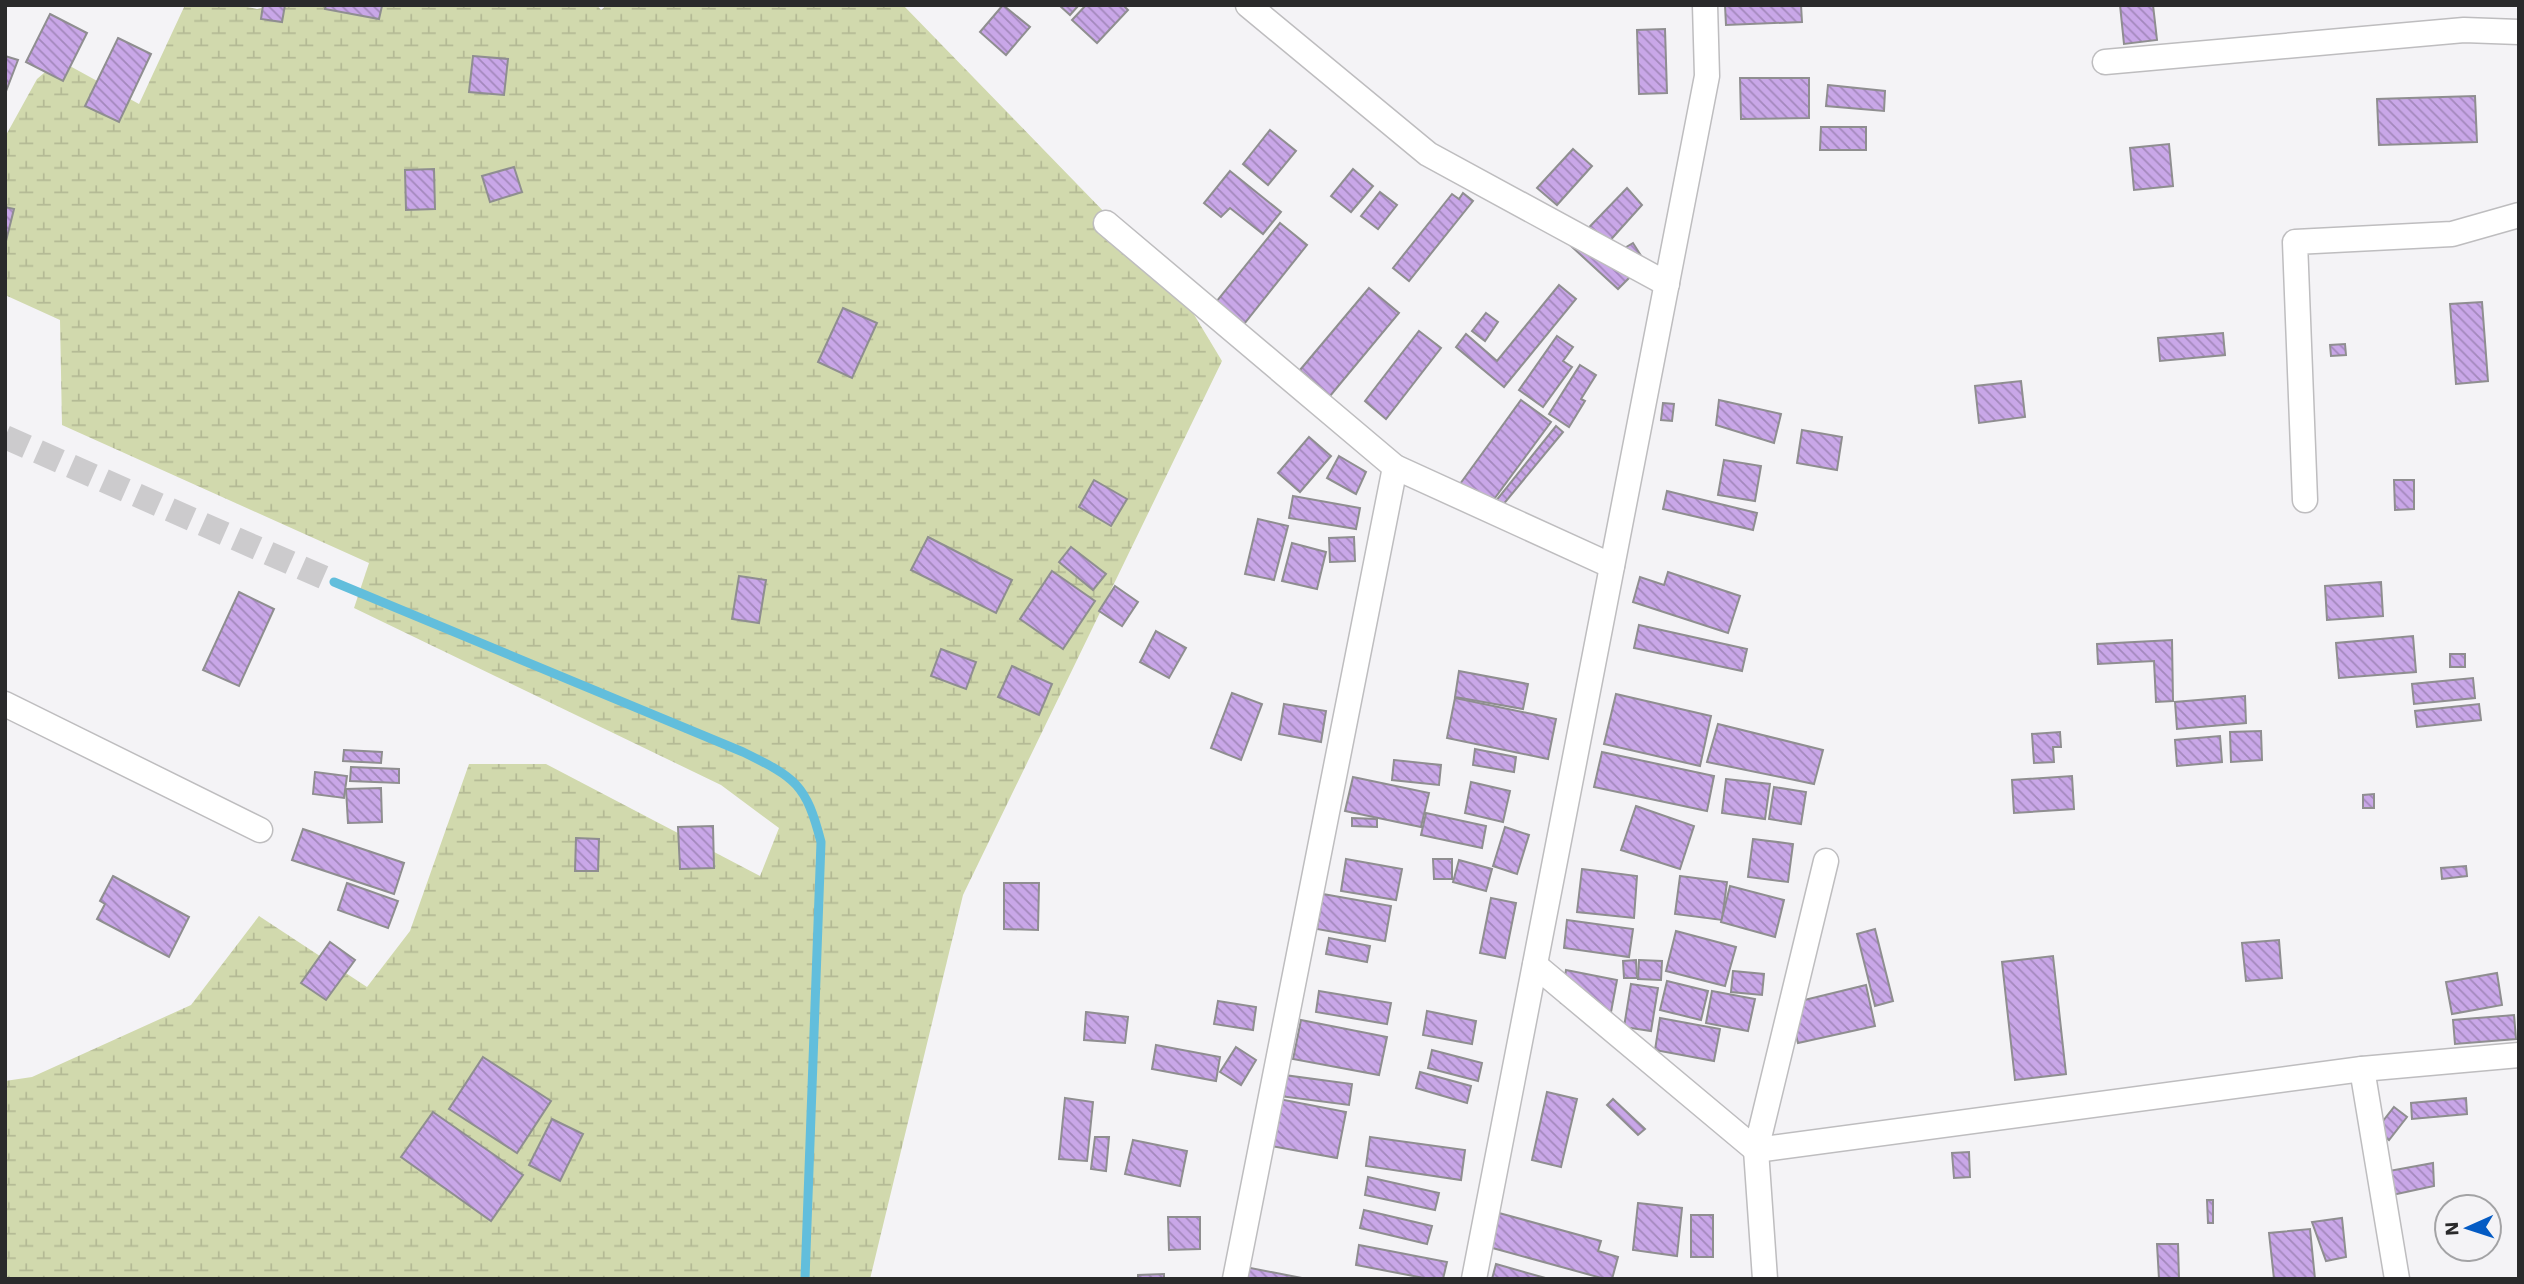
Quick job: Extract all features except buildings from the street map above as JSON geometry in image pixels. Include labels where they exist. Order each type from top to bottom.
[{"type":"street","points":[[1248,5],[1428,154],[1667,284]]},
{"type":"street","points":[[1474,1279],[1707,76],[1705,5]]},
{"type":"street","points":[[2105,62],[2464,30],[2519,32]]},
{"type":"street","points":[[2305,500],[2295,242],[2452,234],[2519,215]]},
{"type":"street","points":[[1106,223],[1395,467],[1612,566]]},
{"type":"street","points":[[1235,1279],[1395,467]]},
{"type":"street","points":[[5,704],[260,830]]},
{"type":"street","points":[[1765,1279],[1756,1150],[1826,861]]},
{"type":"street","points":[[1535,965],[1756,1150],[2362,1069],[2519,1055]]},
{"type":"street","points":[[2362,1069],[2397,1279]]},
{"type":"green space","points":[[185,5],[238,5],[257,9],[277,5],[597,5],[601,10],[607,5],[903,5],[1178,288],[1222,361],[963,895],[870,1279],[5,1279],[5,1081],[32,1077],[191,1005],[259,916],[367,987],[410,931],[469,764],[546,764],[760,876],[779,828],[721,785],[354,608],[369,563],[62,425],[60,320],[5,295],[5,137],[37,79],[59,60],[139,104]]},
{"type":"waterway","points":[[334,582],[743,752],[787,777],[804,795],[821,842],[805,1279]]},
{"type":"tunnel","points":[[5,437],[334,582]]}]
